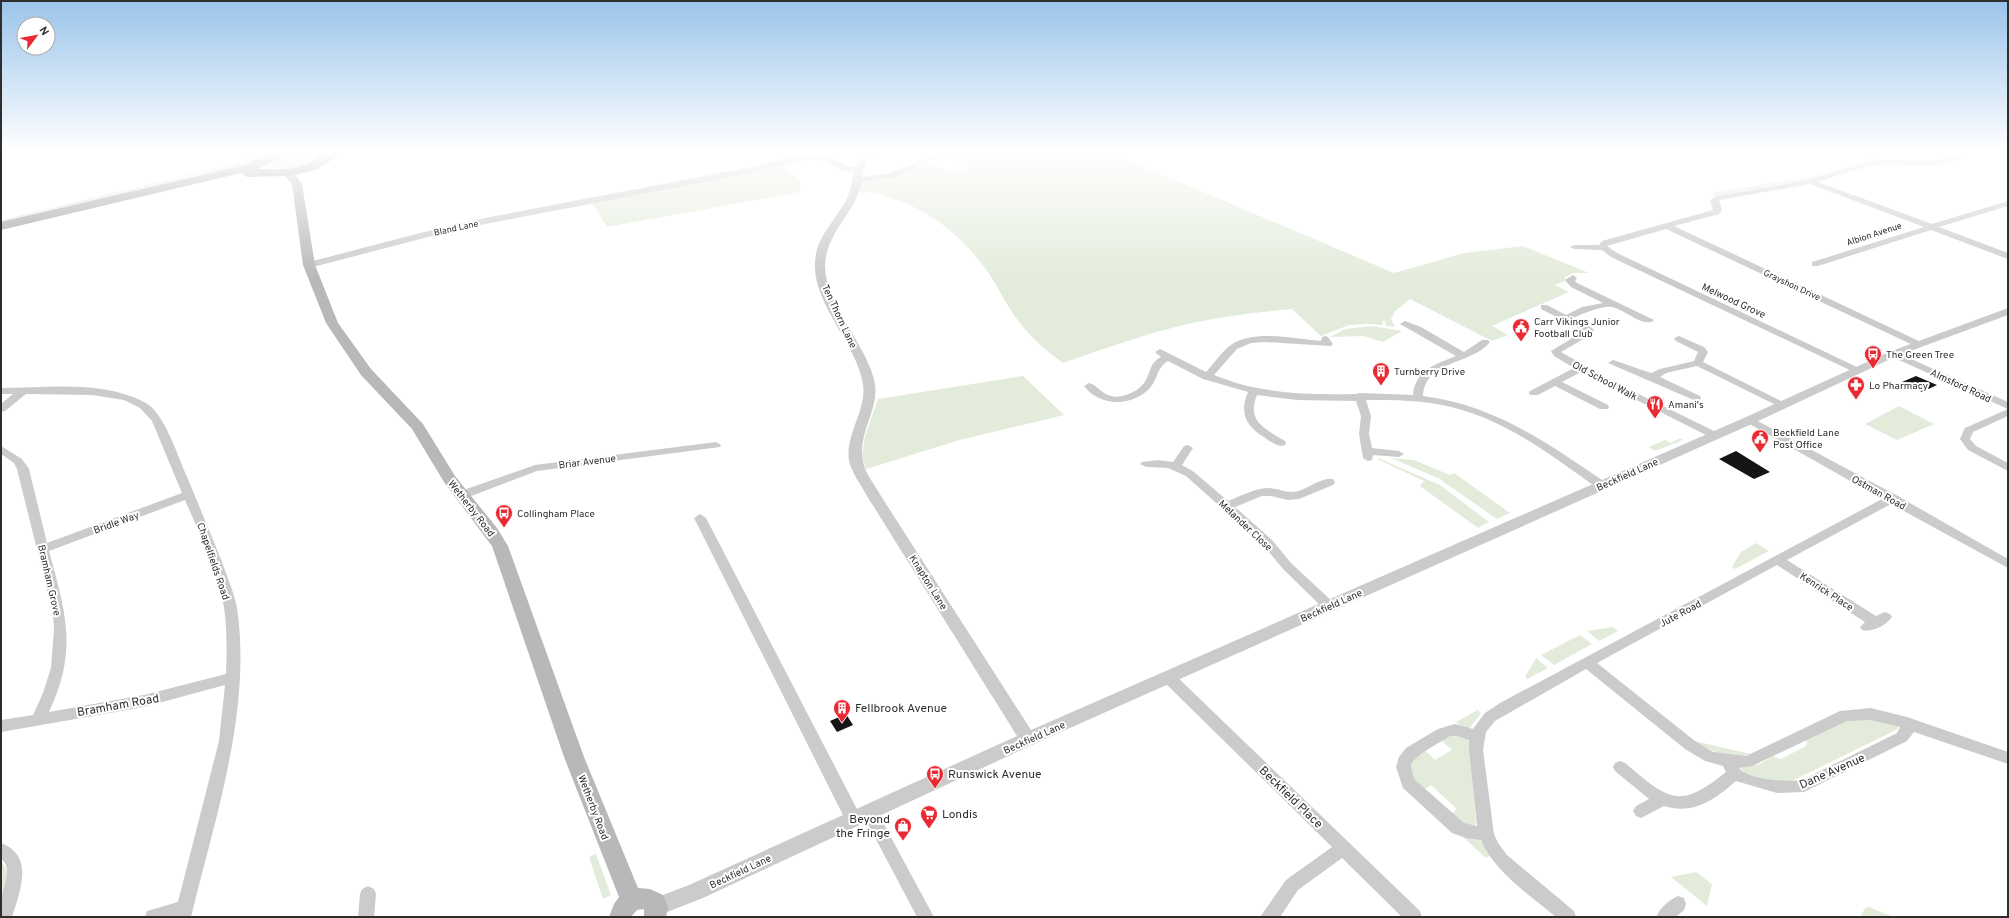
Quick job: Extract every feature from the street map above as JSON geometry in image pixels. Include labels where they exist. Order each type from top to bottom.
[{"type":"highway","points":[[1,226],[136,194]]},
{"type":"main road","name":"Wetherby Road","points":[[298,194],[309,264],[321,299],[332,323],[344,343],[366,372],[418,427],[446,474],[491,532],[500,546],[626,909]]},
{"type":"main road","points":[[626,909],[638,898],[650,899],[655,902],[656,912]]},
{"type":"street","name":"Bland Lane","points":[[309,264],[486,221],[624,194]]},
{"type":"street","name":"Ten Thorn Lane","points":[[854,194],[823,248],[820,267],[829,296],[863,364],[869,382],[869,399],[864,417]]},
{"type":"street","points":[[1604,248],[1605,243],[1716,212],[1718,210],[1714,200],[1717,198],[1740,194]]},
{"type":"street","points":[[1844,194],[2008,256]]},
{"type":"street","name":"Albion Avenue","points":[[1815,264],[2008,203]]},
{"type":"street","name":"Grayshon Drive","points":[[1667,226],[1918,344]]},
{"type":"street","name":"Melwood Grove","points":[[1574,247],[1604,248],[1614,255],[1856,370]]},
{"type":"street","points":[[1573,278],[1569,280],[1574,285],[1648,320]]},
{"type":"street","points":[[1567,318],[1586,309],[1604,306],[1611,303]]},
{"type":"street","name":"Old School Walk","points":[[1544,307],[1589,330],[1588,334],[1556,351],[1557,354],[1581,368],[1714,435]]},
{"type":"street","name":"Beckfield Lane","points":[[656,912],[862,815],[1028,740],[1784,405],[1856,370],[1918,344],[2008,311]]},
{"type":"street","points":[[1405,324],[1418,328],[1435,340],[1464,356]]},
{"type":"street","points":[[1208,377],[1234,347],[1249,340],[1264,339],[1328,344]]},
{"type":"street","points":[[1679,339],[1701,350],[1712,348]]},
{"type":"street","points":[[1418,399],[1419,382],[1430,371],[1438,365],[1464,356],[1485,342]]},
{"type":"street","points":[[1698,364],[1703,352],[1701,350]]},
{"type":"street","points":[[1089,386],[1110,402],[1132,396],[1149,383],[1156,364],[1164,354],[1208,377],[1254,390],[1311,398],[1360,396],[1418,399],[1463,406],[1500,420],[1601,485]]},
{"type":"street","name":"Almsford Road","points":[[1893,354],[2008,406]]},
{"type":"street","points":[[1613,363],[1652,378],[1699,399]]},
{"type":"street","points":[[1652,378],[1663,370],[1698,364],[1784,405]]},
{"type":"street","points":[[1534,393],[1581,368]]},
{"type":"street","points":[[1555,382],[1604,407]]},
{"type":"street","points":[[1254,390],[1247,409],[1249,418],[1259,430],[1273,434],[1281,443]]},
{"type":"street","name":"Chapelfields Road","points":[[1,391],[94,392],[123,397],[140,404],[152,413],[157,421],[213,553],[230,607],[234,654],[233,678],[226,741],[184,913]]},
{"type":"street","points":[[1,409],[22,392]]},
{"type":"street","points":[[1360,396],[1366,416],[1364,434],[1368,454],[1399,454]]},
{"type":"street","points":[[2008,412],[1969,430],[1965,439],[1972,448],[2008,468]]},
{"type":"street","name":"Knapton Lane","points":[[864,417],[856,448],[859,469],[874,496],[1028,740]]},
{"type":"street","name":"Ostman Road","points":[[1750,420],[2008,564]]},
{"type":"street","name":"Briar Avenue","points":[[462,496],[535,468],[716,446]]},
{"type":"street","points":[[1176,466],[1188,448]]},
{"type":"street","name":"Bramham Grove","points":[[1,449],[18,461],[23,469],[59,614],[62,649],[55,681],[38,719]]},
{"type":"street","name":"Melander Close","points":[[1146,464],[1156,463],[1176,466],[1190,474],[1268,543],[1287,566],[1329,606]]},
{"type":"street","points":[[1227,506],[1260,493],[1270,492],[1288,496],[1299,495],[1329,482]]},
{"type":"street","name":"Bridle Way","points":[[43,549],[189,495]]},
{"type":"street","name":"Jute Road","points":[[1476,736],[1482,723],[1493,714],[1892,498]]},
{"type":"street","points":[[700,518],[862,815],[922,915]]},
{"type":"street","name":"Kenrick Place","points":[[1778,560],[1876,622]]},
{"type":"street","name":"Dane Avenue","points":[[1587,663],[1690,745],[1731,768],[1776,788],[1804,786],[1902,738],[1907,731],[1907,723]]},
{"type":"street","name":"Beckfield Place","points":[[1168,677],[1414,917]]},
{"type":"street","name":"Bramham Road","points":[[1,726],[156,699],[233,678]]},
{"type":"street","name":"Dane Avenue","points":[[1731,768],[1747,762],[1845,715],[1871,714],[1907,723],[2008,758]]},
{"type":"street","points":[[1486,834],[1466,831],[1458,828],[1408,783],[1404,774],[1403,766],[1406,757],[1413,750],[1446,732],[1457,730],[1476,736],[1476,750],[1486,834],[1492,848],[1501,860],[1568,917]]},
{"type":"street","points":[[1620,767],[1644,788],[1661,800],[1686,804],[1694,803],[1722,785],[1731,768]]},
{"type":"street","points":[[1641,811],[1661,800]]},
{"type":"street","points":[[1273,916],[1284,893],[1292,885],[1343,848]]},
{"type":"street","points":[[1,850],[12,858],[15,866],[15,876],[4,917]]},
{"type":"street","points":[[366,917],[368,894]]},
{"type":"street","points":[[1664,917],[1678,904]]},
{"type":"street","points":[[153,917],[184,913]]},
{"type":"green space","points":[[110,194],[123,194],[1,223],[1,220]]},
{"type":"green space","points":[[639,194],[789,194],[607,227],[592,203]]},
{"type":"green space","points":[[878,194],[1208,194],[1394,273],[1464,253],[1523,246],[1589,273],[1574,273],[1565,277],[1565,281],[1555,285],[1569,292],[1492,326],[1508,335],[1492,341],[1410,299],[1395,311],[1391,319],[1395,327],[1386,326],[1385,321],[1382,321],[1383,325],[1349,325],[1321,336],[1292,309],[1267,311],[1217,318],[1159,331],[1063,363],[1048,352],[1017,319],[988,272],[962,242],[935,219],[920,210]]},
{"type":"green space","points":[[1713,194],[1730,194],[1717,196]]},
{"type":"green space","points":[[1372,326],[1402,331],[1383,342],[1364,336],[1330,337],[1345,329]]},
{"type":"green space","points":[[1023,376],[1064,415],[960,440],[866,469],[862,455],[865,436],[878,399]]},
{"type":"green space","points":[[1899,406],[1934,424],[1897,440],[1865,424]]},
{"type":"green space","points":[[1680,438],[1683,440],[1655,451],[1649,447],[1665,440],[1671,443]]},
{"type":"green space","points":[[1378,458],[1440,485],[1489,522],[1478,528],[1420,486],[1424,481],[1377,459]]},
{"type":"green space","points":[[1391,458],[1414,460],[1450,475],[1454,473],[1510,513],[1497,519],[1438,478]]},
{"type":"green space","points":[[1756,543],[1769,551],[1735,569],[1732,567],[1741,552]]},
{"type":"green space","points":[[1613,627],[1618,631],[1599,641],[1587,631]]},
{"type":"green space","points":[[1580,635],[1592,644],[1554,665],[1541,655]]},
{"type":"green space","points":[[1536,658],[1548,668],[1527,679],[1525,677]]},
{"type":"green space","points":[[1478,710],[1481,713],[1470,728],[1463,728],[1456,722]]},
{"type":"green space","points":[[1859,717],[1897,725],[1898,729],[1790,782],[1765,781],[1745,773],[1740,768],[1760,764],[1773,756],[1781,759],[1806,746],[1807,740],[1849,718]]},
{"type":"green space","points":[[1452,734],[1468,737],[1469,742],[1476,824],[1470,828],[1449,815],[1457,809],[1431,785],[1422,791],[1408,773],[1411,755],[1424,749],[1435,760],[1452,750],[1440,740]]},
{"type":"green space","points":[[1690,740],[1751,754],[1743,756],[1727,755],[1712,751]]},
{"type":"green space","points":[[1468,835],[1478,837],[1491,855],[1486,858],[1463,837]]},
{"type":"green space","points":[[596,854],[611,895],[603,899],[589,857]]},
{"type":"green space","points":[[1,860],[9,874],[4,899],[1,900]]},
{"type":"green space","points":[[1696,872],[1712,884],[1707,906],[1671,877]]},
{"type":"green space","points":[[1869,907],[1894,917],[1860,917],[1865,908]]},
{"type":"building","points":[[1916,376],[1937,385],[1922,392],[1902,382]]},
{"type":"building","points":[[1736,451],[1770,472],[1754,479],[1719,459]]},
{"type":"building","name":"Fellbrook Avenue","points":[[846,714],[853,725],[837,732],[830,721]]},
{"type":"place","name":"Carr Vikings Junior Football Club","points":[[1521,342]]},
{"type":"place","name":"The Green Tree","points":[[1873,369]]},
{"type":"place","name":"Turnberry Drive","points":[[1381,386]]},
{"type":"place","name":"Lo Pharmacy","points":[[1856,400]]},
{"type":"place","name":"Amani's","points":[[1655,419]]},
{"type":"place","name":"Beckfield Lane Post Office","points":[[1760,453]]},
{"type":"place","name":"Collingham Place","points":[[504,528]]},
{"type":"place","name":"Fellbrook Avenue","points":[[842,723]]},
{"type":"place","name":"Runswick Avenue","points":[[935,789]]},
{"type":"place","name":"Londis","points":[[929,829]]},
{"type":"place","name":"Beyond the Fringe","points":[[903,841]]}]
